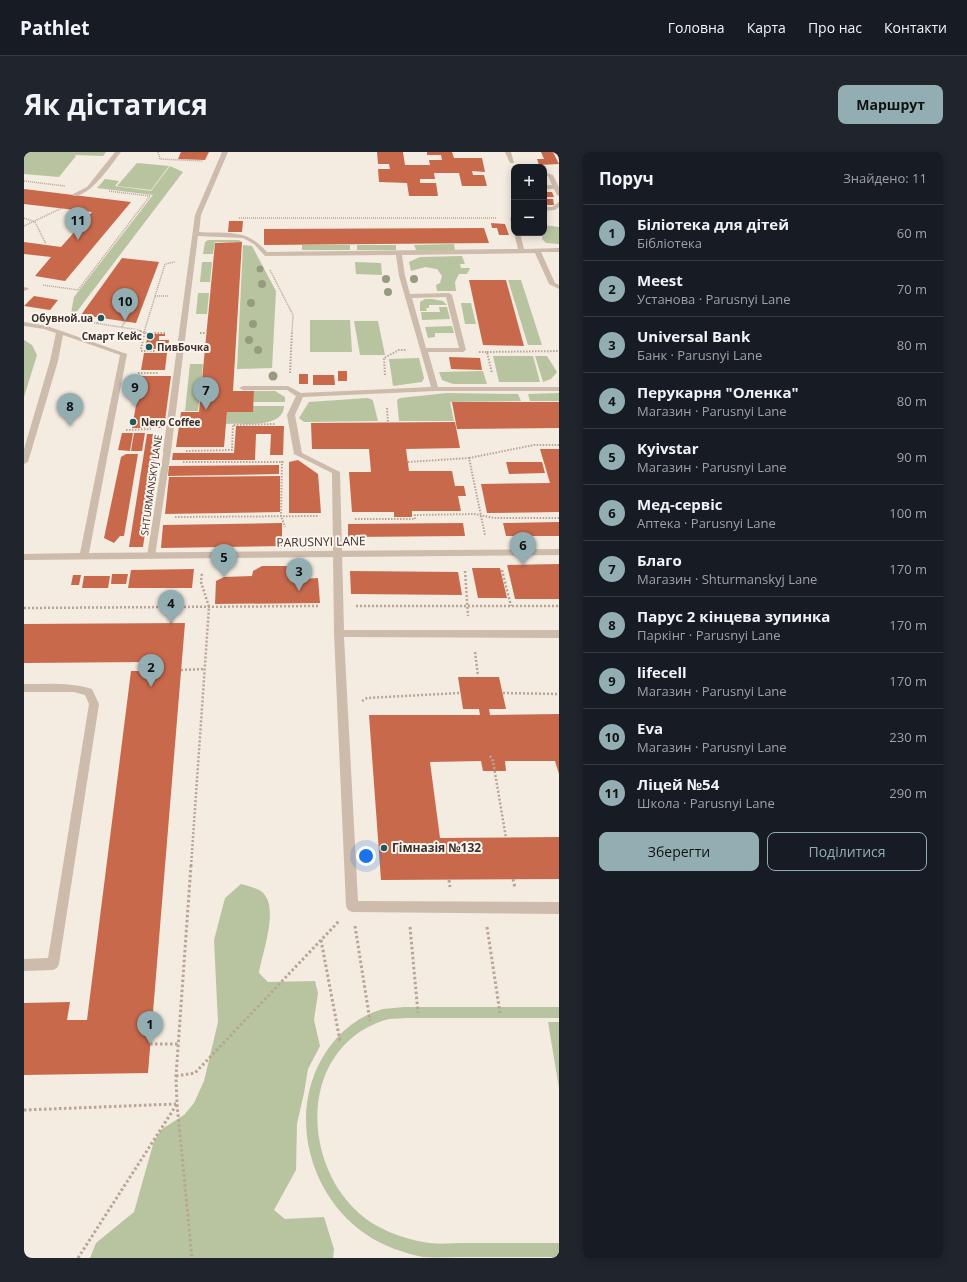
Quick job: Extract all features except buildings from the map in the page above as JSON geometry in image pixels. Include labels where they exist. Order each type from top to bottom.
[{"type":"street","points":[[75,195],[89,188],[118,152]]},
{"type":"street","name":"SHTURMANSKYJ LANE","points":[[151,556],[183,334],[198,215],[225,152]]},
{"type":"street","points":[[508,152],[512,162]]},
{"type":"street","points":[[547,174],[550,175],[559,194]]},
{"type":"street","points":[[547,187],[556,187]]},
{"type":"street","points":[[547,209],[553,209],[559,204]]},
{"type":"street","points":[[195,234],[244,236],[256,243],[265,254],[399,254],[559,250]]},
{"type":"street","points":[[518,236],[522,252]]},
{"type":"street","points":[[537,251],[552,284],[559,287]]},
{"type":"street","points":[[399,254],[402,276],[435,388]]},
{"type":"street","points":[[408,296],[449,295],[463,350],[424,350]]},
{"type":"street","points":[[24,324],[45,327],[124,354],[84,557]]},
{"type":"street","points":[[24,462],[54,361],[60,332]]},
{"type":"street","points":[[243,388],[288,388],[300,395],[369,393],[435,388],[559,389]]},
{"type":"street","points":[[300,395],[291,415],[298,454],[336,472],[339,554],[339,633],[352,906],[559,908]]},
{"type":"street","name":"PARUSNYI LANE","points":[[24,557],[559,552]]},
{"type":"street","points":[[339,633],[559,634]]},
{"type":"street","points":[[24,688],[74,688],[89,692],[94,704],[53,964],[24,965]]},
{"type":"path","points":[[158,152],[160,158],[221,162]]},
{"type":"path","points":[[24,181],[150,196],[78,290],[42,285],[25,289]]},
{"type":"path","points":[[24,226],[62,208]]},
{"type":"path","points":[[24,218],[35,222],[46,244]]},
{"type":"path","points":[[239,218],[511,221]]},
{"type":"path","points":[[265,254],[265,260],[293,315],[288,388]]},
{"type":"path","points":[[144,333],[165,264],[171,262],[192,262]]},
{"type":"path","points":[[97,323],[101,318]]},
{"type":"path","points":[[76,321],[139,330],[144,333],[183,334]]},
{"type":"path","points":[[122,327],[125,321]]},
{"type":"path","points":[[200,333],[206,333]]},
{"type":"path","points":[[385,378],[384,358],[399,350],[412,350]]},
{"type":"path","points":[[475,352],[559,351]]},
{"type":"path","points":[[487,352],[494,378]]},
{"type":"path","points":[[167,449],[176,451],[232,450],[233,425],[292,424]]},
{"type":"path","points":[[408,462],[469,458],[534,445],[559,445]]},
{"type":"path","points":[[165,463],[284,462],[298,454]]},
{"type":"path","points":[[469,458],[485,538]]},
{"type":"path","points":[[282,461],[281,516],[285,527]]},
{"type":"path","points":[[157,517],[338,515],[351,519],[415,519],[413,515],[474,514],[494,518],[559,518]]},
{"type":"path","points":[[192,1258],[177,1104],[176,1076],[210,607],[201,582],[203,555]]},
{"type":"path","points":[[501,566],[511,606]]},
{"type":"path","points":[[24,608],[559,606]]},
{"type":"path","points":[[171,623],[174,607]]},
{"type":"path","points":[[181,670],[205,669]]},
{"type":"path","points":[[343,708],[367,698],[459,693]]},
{"type":"path","points":[[503,693],[559,694]]},
{"type":"path","points":[[490,756],[493,761],[506,838]]},
{"type":"path","points":[[493,761],[495,756]]},
{"type":"path","points":[[176,1076],[195,1073],[352,906]]},
{"type":"path","points":[[352,906],[370,1020]]},
{"type":"path","points":[[408,906],[418,1013]]},
{"type":"path","points":[[484,907],[500,1013]]},
{"type":"path","points":[[321,940],[340,1041]]},
{"type":"path","points":[[150,1044],[179,1044]]},
{"type":"path","points":[[24,1110],[177,1104]]},
{"type":"path","points":[[78,1258],[177,1104]]},
{"type":"green space","points":[[24,152],[106,152],[103,156],[75,155],[76,156],[59,177],[24,174]]},
{"type":"green space","points":[[137,163],[169,166],[151,190],[117,186]]},
{"type":"green space","points":[[170,166],[183,172],[75,314],[71,313],[74,297],[153,195],[97,188],[105,179],[119,181],[115,186],[151,191]]},
{"type":"green space","points":[[547,225],[559,227],[559,244],[546,243],[542,239],[542,236],[547,236]]},
{"type":"green space","points":[[208,240],[239,240],[242,242],[215,242],[213,254],[203,254],[205,242]]},
{"type":"green space","points":[[454,244],[455,250],[416,250],[414,245]]},
{"type":"green space","points":[[243,245],[252,246],[276,291],[272,368],[237,369]]},
{"type":"green space","points":[[302,245],[350,245],[350,250],[302,250]]},
{"type":"green space","points":[[357,245],[396,245],[396,250],[357,250]]},
{"type":"green space","points":[[462,256],[465,264],[460,264],[461,268],[470,268],[467,274],[459,274],[455,282],[456,291],[437,291],[436,285],[440,283],[442,276],[437,269],[425,267],[411,271],[409,262],[420,257]]},
{"type":"green space","points":[[202,262],[212,262],[210,282],[200,282]]},
{"type":"green space","points":[[355,262],[381,263],[382,275],[356,274]]},
{"type":"green space","points":[[508,280],[521,280],[542,345],[528,345]]},
{"type":"green space","points":[[198,293],[209,293],[207,314],[196,314]]},
{"type":"green space","points":[[425,299],[443,301],[447,305],[429,305],[429,308],[426,308],[427,311],[420,311],[420,302]]},
{"type":"green space","points":[[461,303],[471,303],[476,324],[465,324]]},
{"type":"green space","points":[[439,307],[447,307],[450,319],[422,320],[421,312],[440,312]]},
{"type":"green space","points":[[310,320],[350,320],[352,352],[310,352]]},
{"type":"green space","points":[[354,321],[378,321],[385,355],[360,355]]},
{"type":"green space","points":[[452,326],[454,333],[435,333],[435,337],[428,338],[425,327]]},
{"type":"green space","points":[[24,340],[32,345],[37,355],[24,397]]},
{"type":"green space","points":[[493,356],[533,356],[540,382],[499,382]]},
{"type":"green space","points":[[535,356],[547,356],[557,372],[551,379],[543,382]]},
{"type":"green space","points":[[419,358],[424,378],[422,382],[393,386],[389,359]]},
{"type":"green space","points":[[190,364],[203,364],[198,411],[185,411]]},
{"type":"green space","points":[[483,371],[487,384],[453,384],[442,380],[439,372]]},
{"type":"green space","points":[[254,391],[275,391],[285,397],[285,402],[253,402]]},
{"type":"green space","points":[[447,393],[518,394],[521,401],[450,402],[454,421],[399,421],[397,400],[400,398]]},
{"type":"green space","points":[[559,393],[559,401],[530,401],[528,394]]},
{"type":"green space","points":[[367,398],[373,401],[378,421],[304,422],[299,418],[309,402]]},
{"type":"green space","points":[[253,406],[284,406],[282,413],[270,422],[226,424],[227,412]]},
{"type":"green space","points":[[241,884],[255,888],[262,892],[267,899],[270,908],[268,931],[259,973],[268,982],[315,981],[318,993],[314,1020],[320,1046],[308,1069],[297,1124],[296,1170],[274,1210],[285,1219],[324,1217],[334,1249],[333,1258],[90,1258],[96,1243],[134,1212],[154,1141],[162,1129],[184,1115],[194,1103],[204,1081],[218,1022],[214,940],[225,898]]},
{"type":"green space","points":[[404,1007],[559,1007],[559,1018],[392,1019],[385,1020],[355,1035],[334,1057],[322,1085],[317,1115],[320,1146],[331,1176],[348,1202],[372,1223],[396,1235],[417,1241],[444,1244],[559,1243],[559,1257],[416,1256],[386,1246],[367,1235],[346,1218],[330,1197],[317,1174],[309,1149],[306,1123],[308,1097],[315,1072],[333,1042],[352,1024],[367,1015],[383,1009]]},
{"type":"green space","points":[[548,1022],[559,1022],[559,1088]]},
{"type":"place","name":"Ліцей №54","points":[[78,240]]},
{"type":"place","name":"Обувной.ua","points":[[101,318]]},
{"type":"place","name":"Eva","points":[[125,321]]},
{"type":"place","name":"Смарт Кейс","points":[[150,336]]},
{"type":"place","name":"ПивБочка","points":[[149,347]]},
{"type":"place","name":"lifecell","points":[[135,407]]},
{"type":"place","name":"Благо","points":[[206,410]]},
{"type":"place","name":"Nero Coffee","points":[[133,422]]},
{"type":"place","name":"Парус 2 кінцева зупинка","points":[[70,426]]},
{"type":"place","name":"Мед-сервіс","points":[[523,565]]},
{"type":"place","name":"Kyivstar","points":[[224,577]]},
{"type":"place","name":"Universal Bank","points":[[299,591]]},
{"type":"place","name":"Перукарня \"Оленка\"","points":[[171,623]]},
{"type":"place","name":"Meest","points":[[151,687]]},
{"type":"place","name":"Гімназія №132","points":[[384,848]]},
{"type":"place","name":"Біліотека для дітей","points":[[150,1044]]}]
